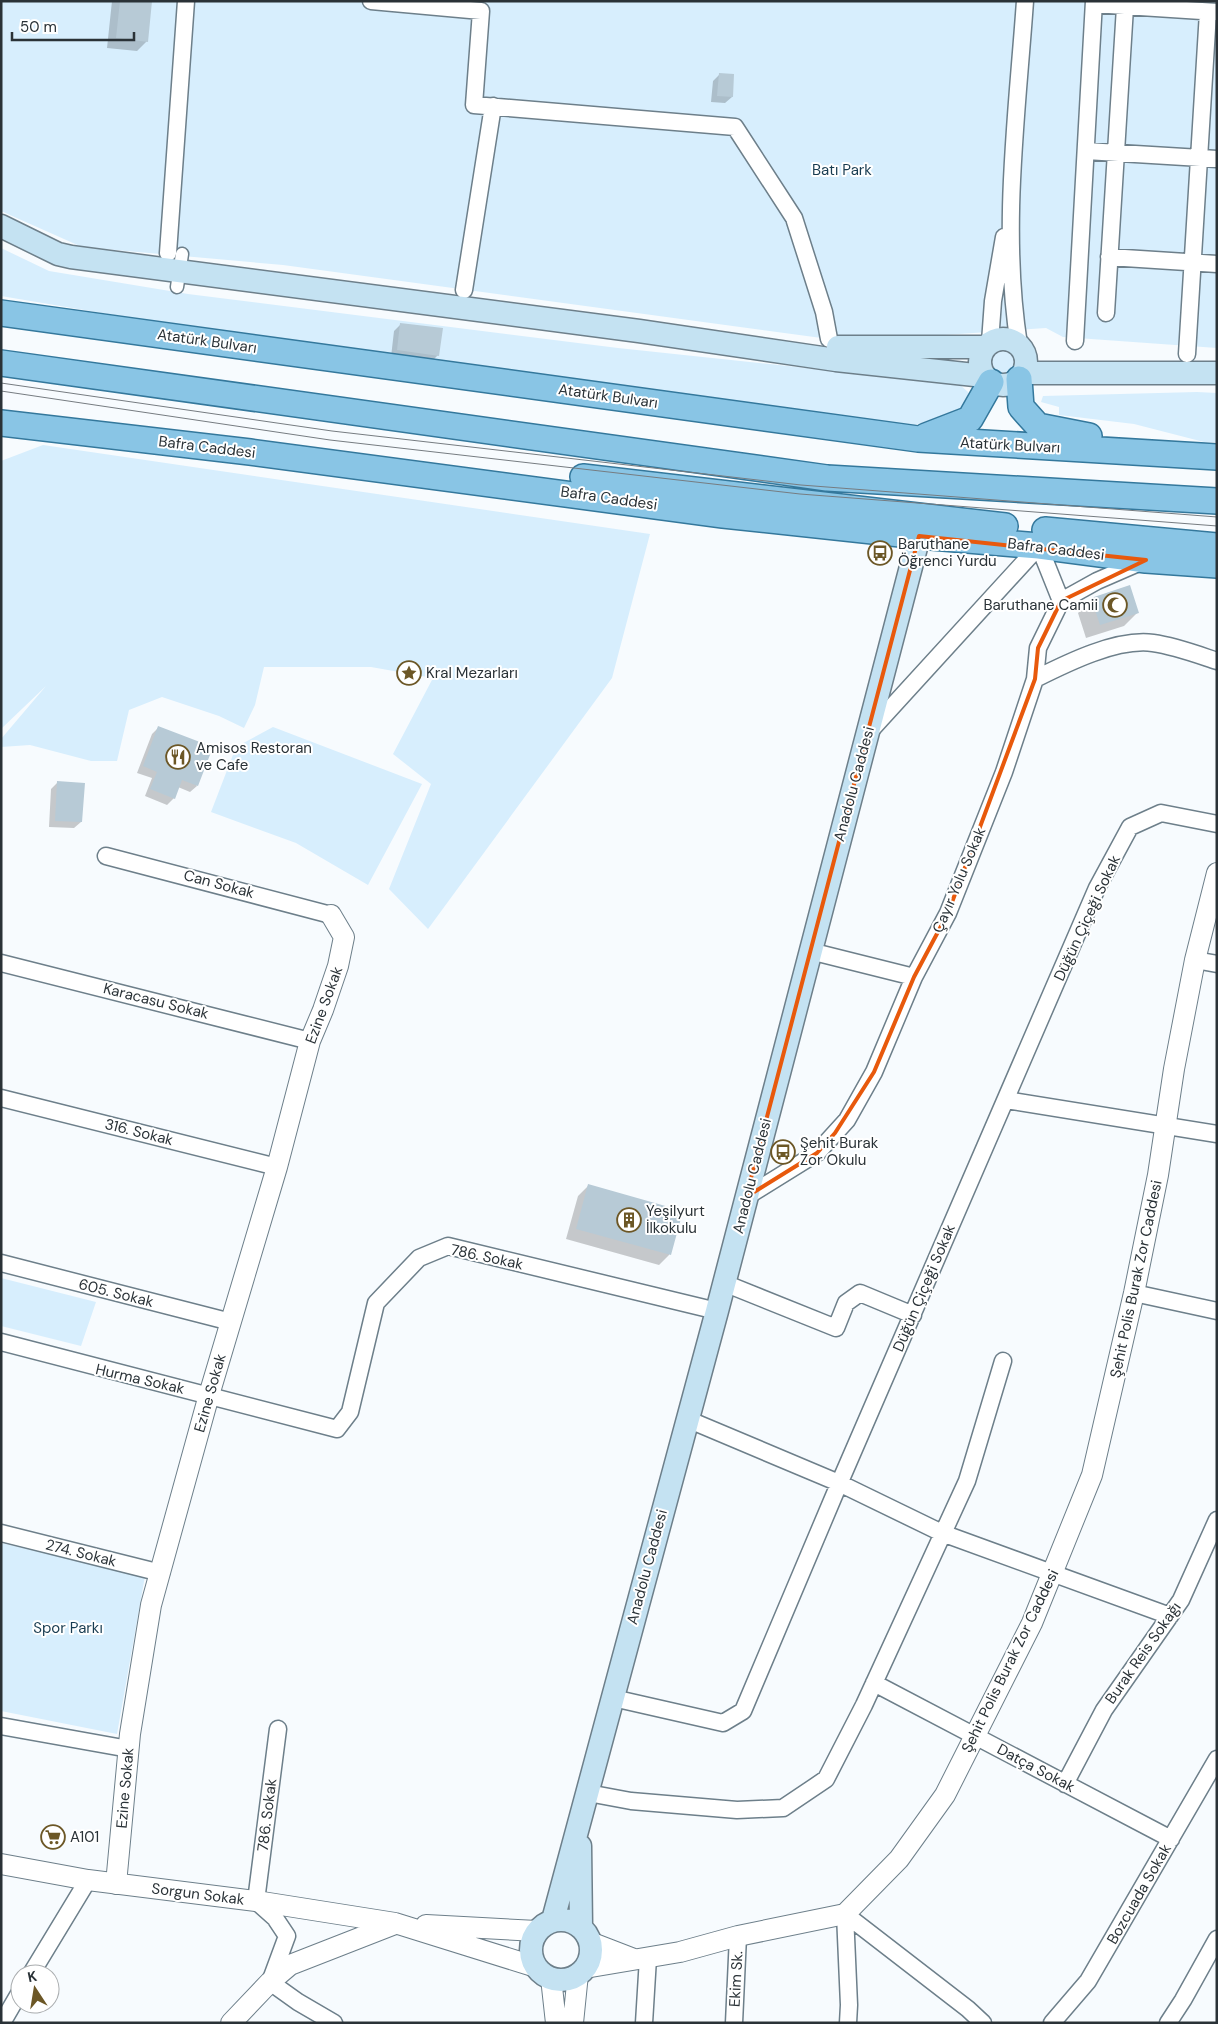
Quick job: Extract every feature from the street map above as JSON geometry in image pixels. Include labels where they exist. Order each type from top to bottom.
[{"type":"main road","points":[[1,226],[58,254],[177,266],[836,360],[988,379],[1001,385],[1011,384],[1021,376],[1217,373]]},
{"type":"main road","name":"Atatürk Bulvarı","points":[[1,313],[918,439],[1217,457]]},
{"type":"main road","points":[[752,347],[987,345],[1006,339],[1019,345],[1026,359],[1021,376],[1021,407],[1038,426],[1187,455]]},
{"type":"main road","points":[[918,439],[970,419],[988,379],[980,361],[987,345]]},
{"type":"main road","points":[[1,363],[827,478],[1217,500]]},
{"type":"main road","name":"Bafra Caddesi","points":[[1,408],[983,524],[1217,546]]},
{"type":"main road","name":"Bafra Caddesi","points":[[1,422],[250,452],[723,515],[919,536],[1039,546],[1146,560],[1217,565]]},
{"type":"main road","points":[[1,441],[42,427]]},
{"type":"main road","name":"Anadolu Caddesi","points":[[580,1815],[588,1793],[717,1311],[919,536]]},
{"type":"main road","points":[[580,1815],[589,1960],[582,1971],[560,1980],[544,1972],[531,1949],[545,1926],[580,1815]]},
{"type":"main road","points":[[545,1926],[573,1922],[586,1935]]},
{"type":"street","points":[[177,266],[186,1]]},
{"type":"street","points":[[371,1],[481,6],[474,105],[735,126],[794,218],[824,312],[829,339]]},
{"type":"street","points":[[1019,345],[1011,266],[1011,210],[1025,1]]},
{"type":"street","points":[[1075,341],[1094,3],[1125,7],[1212,12],[1197,158],[1187,354]]},
{"type":"street","points":[[1106,313],[1114,152],[1125,7]]},
{"type":"street","points":[[464,290],[493,106]]},
{"type":"street","points":[[1086,151],[1217,159]]},
{"type":"street","points":[[987,345],[1003,242],[1011,210]]},
{"type":"street","points":[[1109,257],[1217,264]]},
{"type":"street","points":[[868,734],[1039,546],[1061,601],[1096,581],[1146,560]]},
{"type":"street","name":"Çayır Yolu Sokak","points":[[746,1197],[817,1153],[848,1120],[874,1072],[914,977],[948,913],[1004,772],[1035,679],[1038,648],[1061,601]]},
{"type":"street","points":[[1035,679],[1068,663],[1122,644],[1151,642],[1187,650],[1217,661]]},
{"type":"street","name":"Düğün Çiçeği Sokak","points":[[613,1698],[723,1723],[743,1711],[839,1483],[1097,888],[1130,827],[1161,813],[1217,824]]},
{"type":"street","name":"Can Sokak","points":[[106,856],[331,915]]},
{"type":"street","name":"Şehit Polis Burak Zor Caddesi","points":[[845,1914],[899,1859],[945,1795],[1032,1623],[1092,1475],[1134,1293],[1158,1175],[1174,1068],[1195,960],[1217,873]]},
{"type":"street","name":"Ezine Sokak","points":[[116,1884],[129,1749],[151,1605],[209,1395],[277,1167],[310,1040],[323,1010],[338,966],[344,937],[331,915]]},
{"type":"street","points":[[810,951],[914,977]]},
{"type":"street","points":[[1195,960],[1217,964]]},
{"type":"street","name":"Karacasu Sokak","points":[[1,963],[310,1040]]},
{"type":"street","name":"316. Sokak","points":[[1,1098],[277,1167]]},
{"type":"street","points":[[1006,1100],[1217,1134]]},
{"type":"street","name":"786. Sokak","points":[[337,1429],[350,1412],[376,1303],[419,1258],[448,1246],[717,1311]]},
{"type":"street","name":"605. Sokak","points":[[1,1263],[231,1322]]},
{"type":"street","points":[[724,1283],[836,1328],[846,1303],[860,1293],[913,1315]]},
{"type":"street","points":[[1134,1293],[1217,1311]]},
{"type":"street","name":"Hurma Sokak","points":[[1,1342],[337,1429]]},
{"type":"street","points":[[588,1793],[631,1801],[737,1810],[782,1808],[826,1779],[874,1684],[967,1481],[1003,1360]]},
{"type":"street","points":[[687,1419],[839,1483],[942,1533],[1170,1616]]},
{"type":"street","name":"Burak Reis Sokağı","points":[[1065,1784],[1104,1710],[1181,1600],[1217,1520]]},
{"type":"street","name":"274. Sokak","points":[[1,1533],[160,1572]]},
{"type":"street","name":"Datça Sokak","points":[[874,1684],[1171,1839]]},
{"type":"street","points":[[1,1726],[129,1749]]},
{"type":"street","name":"786. Sokak","points":[[256,1901],[278,1729]]},
{"type":"street","name":"Bozcuada Sokak","points":[[1052,2023],[1088,1981],[1217,1759]]},
{"type":"street","name":"Sorgun Sokak","points":[[1,1864],[88,1880],[256,1901],[395,1924]]},
{"type":"street","points":[[37,1964],[88,1880]]},
{"type":"street","points":[[256,1901],[275,1918],[287,1936],[270,1982]]},
{"type":"street","points":[[845,1914],[849,2004],[848,2023]]},
{"type":"street","points":[[573,2023],[582,1971],[680,1952],[738,1936],[845,1914],[968,2009],[983,2023]]},
{"type":"street","points":[[232,2023],[270,1982],[290,1965],[395,1924],[545,1926]]},
{"type":"street","points":[[395,1924],[544,1972],[556,2023]]},
{"type":"street","points":[[586,1935],[642,1959]]},
{"type":"street","name":"Ekim Sk.","points":[[734,2023],[738,1936]]},
{"type":"street","points":[[1168,2023],[1217,1940]]},
{"type":"street","points":[[642,1959],[644,2023]]},
{"type":"street","points":[[270,1982],[298,2002],[334,2023]]},
{"type":"street","points":[[2,2023],[10,2009]]},
{"type":"highlighted area","points":[[919,536],[1146,560],[1061,601],[1038,648],[1035,679],[948,913],[914,977],[874,1072],[835,1133],[817,1153],[746,1197]]},
{"type":"green space","name":"Batı Park","points":[[1,1],[1217,1],[1217,348],[1063,337],[1046,328],[929,336],[829,339],[283,265],[82,247],[1,211]]},
{"type":"green space","points":[[1,248],[49,271],[188,294],[618,348],[959,384],[968,392],[972,402],[965,408],[912,426],[601,397],[1,296]]},
{"type":"green space","points":[[1003,350],[1012,354],[1016,363],[1012,372],[1003,376],[994,372],[990,363],[994,354]]},
{"type":"green space","points":[[1217,393],[1217,442],[1204,442],[1134,424],[1059,415],[1059,407],[1041,402],[1043,396]]},
{"type":"green space","points":[[43,445],[650,534],[612,678],[428,929],[389,889],[431,784],[393,754],[433,678],[371,667],[264,667],[255,705],[244,728],[219,716],[162,697],[129,710],[117,761],[91,761],[30,745],[1,747],[1,739],[46,686],[1,729],[1,461]]},
{"type":"green space","points":[[273,727],[422,784],[368,885],[296,843],[211,812],[236,747]]},
{"type":"green space","points":[[1,1278],[96,1302],[81,1346],[1,1326]]},
{"type":"green space","name":"Spor Parkı","points":[[1,1543],[145,1576],[117,1734],[1,1711]]},
{"type":"building","points":[[120,1],[152,1],[148,42],[116,38]]},
{"type":"building","points":[[719,73],[734,74],[733,97],[717,96]]},
{"type":"building","points":[[400,323],[443,328],[439,356],[397,350]]},
{"type":"building","name":"Baruthane Camii","points":[[1130,585],[1139,613],[1100,625],[1091,598]]},
{"type":"building","name":"Amisos Restoran ve Cafe","points":[[158,726],[213,747],[198,786],[182,780],[175,799],[150,789],[157,772],[143,766]]},
{"type":"building","points":[[57,781],[85,783],[82,822],[55,821]]},
{"type":"building","name":"Yeşilyurt İlkokulu","points":[[588,1184],[683,1211],[671,1255],[576,1229]]},
{"type":"tram line","points":[[1,383],[332,431],[801,485],[1217,517]]},
{"type":"tram line","points":[[1,391],[330,440],[800,494],[1217,526]]},
{"type":"place","name":"Baruthane Öğrenci Yurdu","points":[[880,553]]},
{"type":"place","name":"Baruthane Camii","points":[[1115,605]]},
{"type":"place","name":"Kral Mezarları","points":[[409,673]]},
{"type":"place","name":"Amisos Restoran ve Cafe","points":[[178,757]]},
{"type":"place","name":"Şehit Burak Zor Okulu","points":[[783,1152]]},
{"type":"place","name":"Yeşilyurt İlkokulu","points":[[629,1220]]},
{"type":"place","name":"A101","points":[[53,1837]]}]
